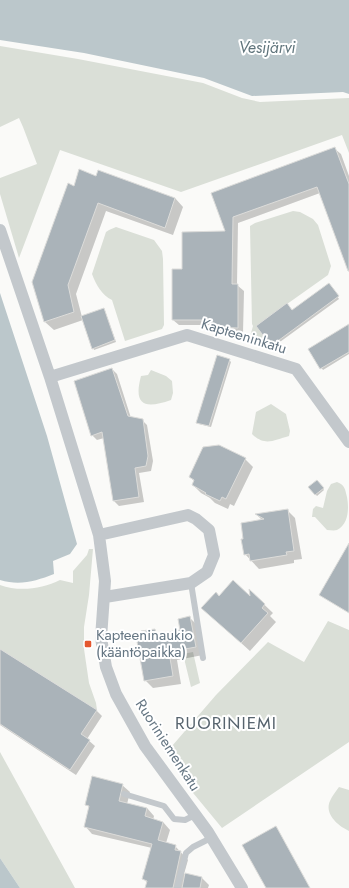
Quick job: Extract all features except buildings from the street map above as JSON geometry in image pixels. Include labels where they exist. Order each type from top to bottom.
[{"type":"street","points":[[0,230],[50,377],[100,535],[188,515],[196,518],[209,530],[214,555],[207,572],[191,583],[105,597]]},
{"type":"street","name":"Kapteeninkatu","points":[[50,377],[187,335],[296,369],[349,442]]},
{"type":"street","name":"Ruoriniemenkatu","points":[[100,535],[105,581],[102,638],[106,667],[116,694],[145,746],[211,838],[242,888]]},
{"type":"lane","points":[[191,583],[204,658]]},
{"type":"lane","points":[[124,794],[164,806],[174,819],[185,820],[195,815]]},
{"type":"lane","points":[[177,888],[186,853],[193,847],[211,838]]},
{"type":"shaded area","points":[[0,46],[203,83],[242,98],[260,102],[349,98],[349,153],[342,135],[181,192],[60,150],[19,258],[0,194],[0,178],[37,164],[19,118],[0,127]]},
{"type":"shaded area","points":[[293,211],[300,212],[313,219],[318,225],[331,266],[328,275],[256,326],[271,346],[249,340],[253,326],[250,226]]},
{"type":"shaded area","points":[[116,227],[154,240],[162,251],[163,259],[164,325],[162,329],[125,341],[112,300],[100,289],[92,274],[106,232]]},
{"type":"shaded area","points":[[151,370],[166,376],[172,381],[173,393],[171,400],[162,403],[148,404],[143,403],[140,399],[139,386],[141,376],[148,375]]},
{"type":"shaded area","points":[[271,404],[286,414],[290,431],[289,436],[274,441],[265,441],[252,434],[256,412]]},
{"type":"shaded area","points":[[337,482],[342,484],[345,490],[348,501],[348,511],[346,520],[341,527],[337,530],[327,530],[315,517],[312,517],[313,509],[316,506],[323,508],[327,491],[331,484]]},
{"type":"shaded area","points":[[89,549],[93,549],[89,595],[84,627],[84,649],[89,683],[97,710],[0,649],[0,585],[23,589],[46,586],[60,580],[73,583],[73,571],[87,555]]},
{"type":"shaded area","points":[[328,621],[349,630],[349,742],[222,828],[189,788],[166,753],[216,695],[268,642],[304,662]]},
{"type":"shaded area","points":[[193,652],[200,683],[191,687],[183,654]]},
{"type":"shaded area","points":[[0,752],[75,888],[20,888],[0,858]]},
{"type":"shaded area","points":[[339,787],[349,790],[349,831],[337,823],[330,815],[330,801]]},
{"type":"water","name":"Vesijärvi","points":[[0,0],[349,0],[349,94],[343,92],[252,96],[204,78],[84,53],[0,40]]},
{"type":"water","points":[[0,293],[47,436],[77,544],[70,554],[53,561],[54,574],[34,581],[21,583],[0,580]]},
{"type":"water","points":[[0,858],[20,888],[0,888]]},
{"type":"place","name":"Kapteeninaukio (kääntöpaikka)","points":[[88,644]]},
{"type":"district","name":"RUORINIEMI","points":[[226,723]]}]
